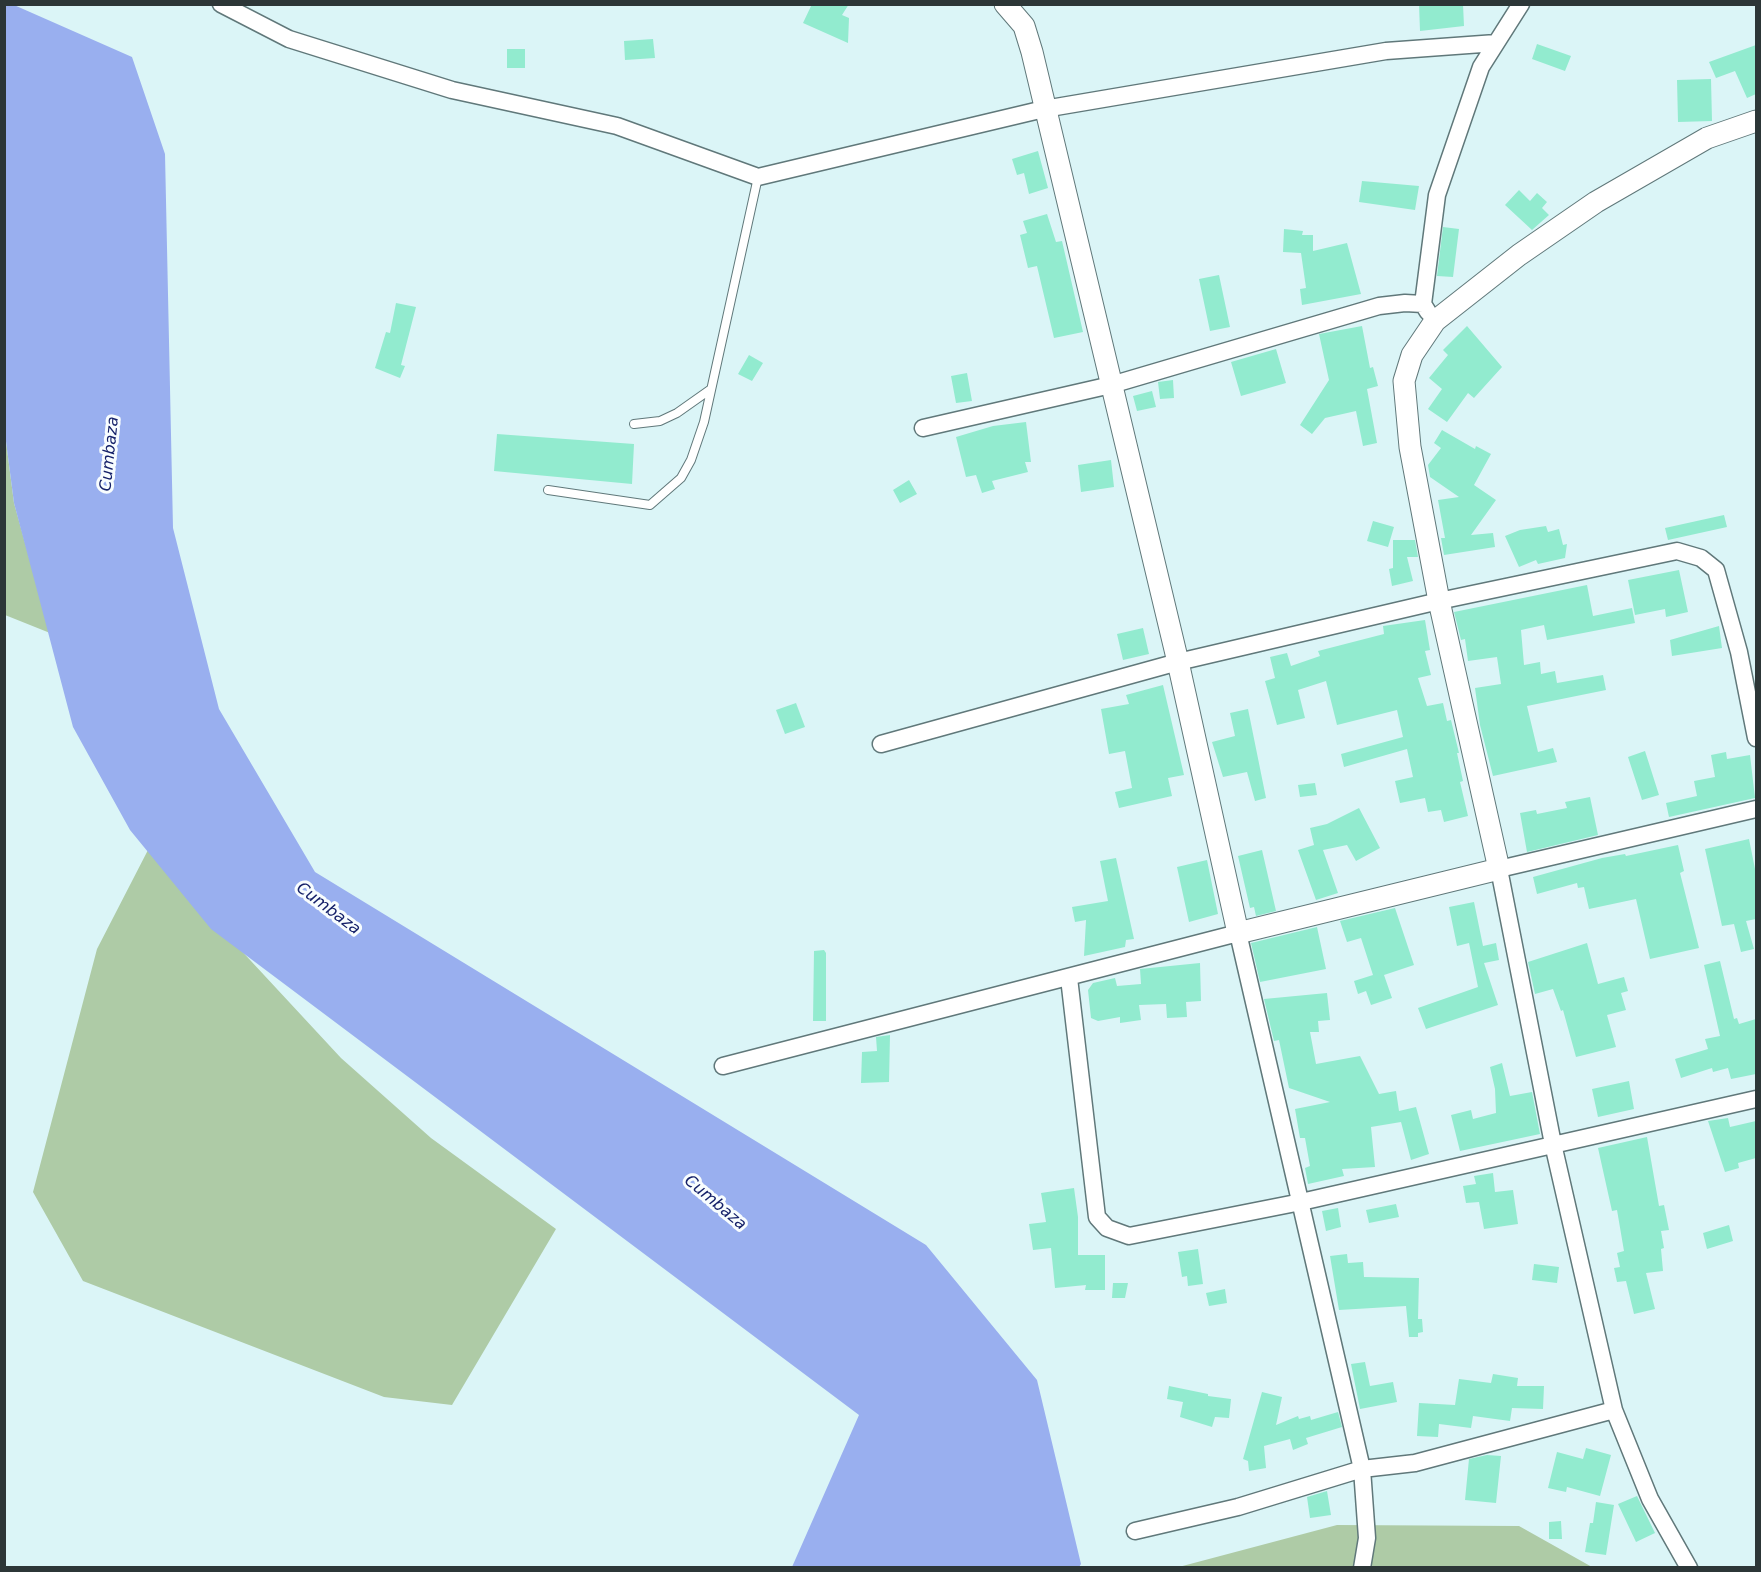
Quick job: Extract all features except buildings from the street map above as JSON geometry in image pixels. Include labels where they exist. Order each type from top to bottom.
[{"type":"street","points":[[220,4],[289,39],[452,90],[617,126],[758,177],[1044,109],[1386,51],[1496,43]]},
{"type":"street","points":[[1005,4],[1024,26],[1178,662],[1362,1469],[1367,1538],[1362,1568]]},
{"type":"street","points":[[1521,4],[1481,67],[1437,195],[1429,313],[1404,381],[1410,447],[1439,601],[1498,869],[1553,1144],[1614,1410],[1650,1499],[1689,1568]]},
{"type":"street","points":[[1429,313],[1596,202],[1707,138],[1756,121]]},
{"type":"street","points":[[923,428],[1111,385],[1379,306],[1405,303],[1429,313]]},
{"type":"street","points":[[881,744],[1178,662],[1439,601],[1655,554],[1677,552],[1701,558],[1716,570],[1724,592],[1756,738]]},
{"type":"street","points":[[723,1066],[908,1016],[1069,978],[1238,933],[1756,809]]},
{"type":"street","points":[[1069,978],[1097,1217],[1107,1228],[1129,1236],[1301,1202],[1756,1099]]},
{"type":"street","points":[[1135,1531],[1238,1507],[1362,1469],[1415,1463],[1614,1410]]},
{"type":"lane","points":[[548,490],[650,505],[681,478],[691,460],[704,422],[758,177]]},
{"type":"lane","points":[[634,424],[660,421],[677,413],[711,389]]},
{"type":"green space","points":[[4,426],[14,503],[50,633],[5,615]]},
{"type":"green space","points":[[148,850],[341,1058],[431,1138],[556,1229],[452,1405],[384,1397],[83,1281],[33,1192],[97,949]]},
{"type":"green space","points":[[1337,1525],[1519,1526],[1592,1567],[1175,1568]]},
{"type":"water","name":"Cumbaza","points":[[4,5],[14,5],[132,57],[165,154],[173,528],[219,709],[315,872],[926,1245],[1037,1380],[1081,1564],[1079,1567],[792,1567],[859,1415],[211,929],[130,830],[73,727],[14,503],[4,426]]}]
